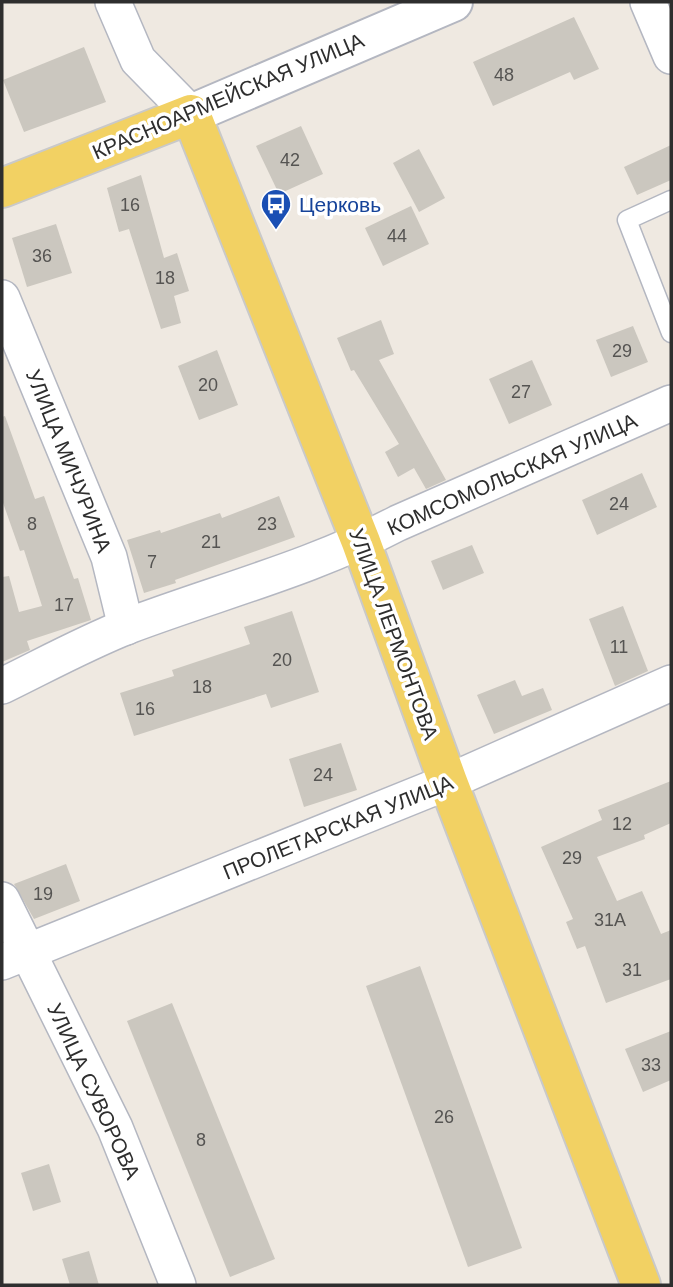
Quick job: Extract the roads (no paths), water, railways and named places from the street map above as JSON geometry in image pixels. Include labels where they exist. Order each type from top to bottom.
[{"type":"main road","name":"КРАСНОАРМЕЙСКАЯ УЛИЦА","points":[[2,188],[191,114]]},
{"type":"main road","name":"УЛИЦА ЛЕРМОНТОВА","points":[[191,114],[361,542],[449,782],[641,1285]]},
{"type":"street","name":"УЛИЦА ЛЕРМОНТОВА","points":[[113,2],[138,60],[191,114]]},
{"type":"street","name":"КРАСНОАРМЕЙСКАЯ УЛИЦА","points":[[191,114],[453,2]]},
{"type":"street","points":[[648,2],[671,56]]},
{"type":"street","name":"УЛИЦА МИЧУРИНА","points":[[2,298],[109,557],[126,627]]},
{"type":"street","name":"КОМСОМОЛЬСКАЯ УЛИЦА","points":[[2,686],[126,627],[361,542],[398,523],[671,403]]},
{"type":"street","name":"ПРОЛЕТАРСКАЯ УЛИЦА","points":[[15,957],[449,782],[671,683]]},
{"type":"street","name":"УЛИЦА СУВОРОВА","points":[[2,900],[15,957],[115,1128],[178,1285]]},
{"type":"lane","points":[[671,200],[627,220],[671,332]]},
{"type":"place","name":"Церковь","points":[[276,231]]}]
